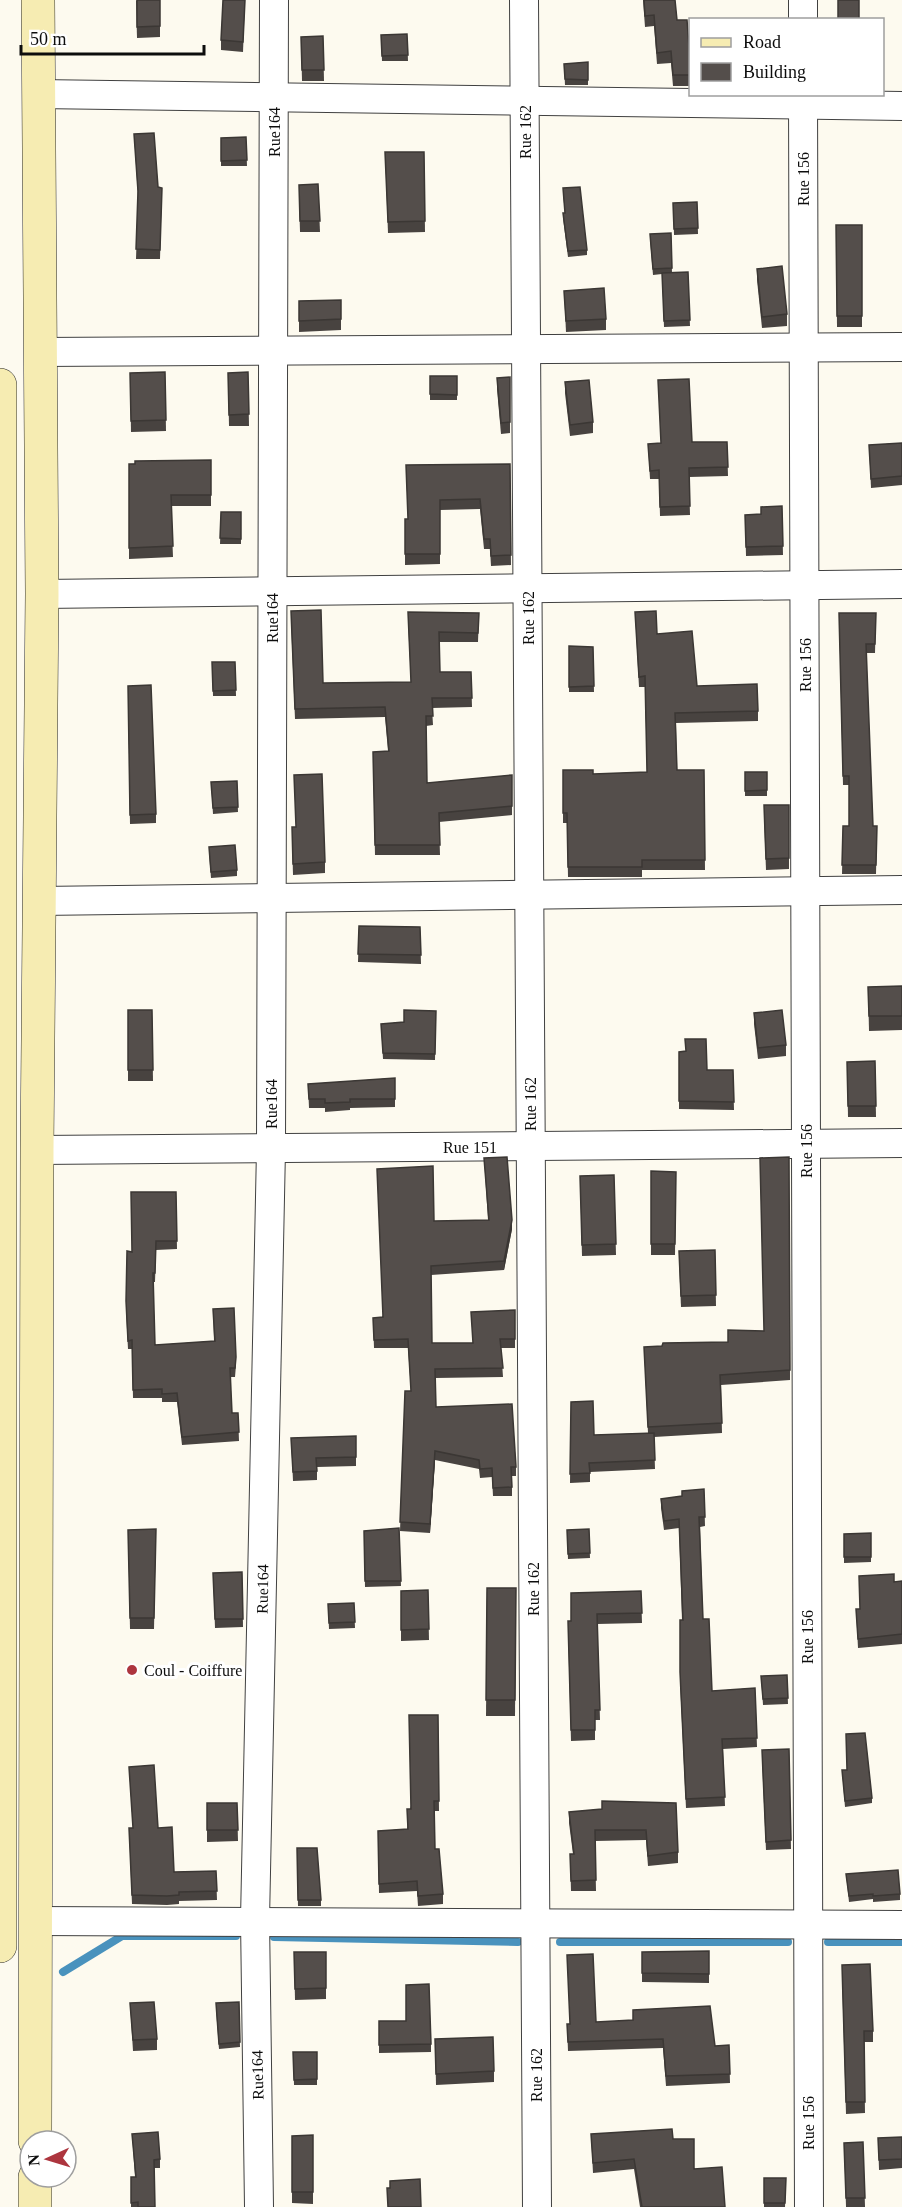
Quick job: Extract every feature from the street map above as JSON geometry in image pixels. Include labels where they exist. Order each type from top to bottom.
[{"type":"main road","points":[[35,2129],[37,1150],[42,594],[38,0]]},
{"type":"main road","points":[[0,385],[0,1946]]},
{"type":"main road","points":[[35,2189],[35,2207]]},
{"type":"street","name":"Rue164","points":[[259,2207],[255,1920],[271,1149],[274,0]]},
{"type":"street","name":"Rue 162","points":[[524,0],[537,2207]]},
{"type":"street","points":[[802,0],[803,18]]},
{"type":"street","points":[[38,94],[525,101],[803,100],[902,106]]},
{"type":"street","name":"Rue 156","points":[[803,100],[808,2207]]},
{"type":"street","points":[[40,352],[902,347]]},
{"type":"street","points":[[42,594],[902,584]]},
{"type":"street","points":[[39,901],[902,890]]},
{"type":"street","name":"Rue 151","points":[[37,1150],[902,1143]]},
{"type":"street","points":[[35,1921],[255,1920],[902,1925]]},
{"type":"building","points":[[137,0],[160,0],[160,26],[137,27]]},
{"type":"building","points":[[223,0],[245,0],[243,42],[221,40]]},
{"type":"building","points":[[644,0],[675,0],[677,20],[687,20],[689,75],[673,75],[671,51],[657,53],[654,15],[645,16]]},
{"type":"building","points":[[838,0],[859,0],[859,18],[838,18]]},
{"type":"building","points":[[407,34],[408,55],[382,56],[381,35]]},
{"type":"building","points":[[323,36],[324,70],[302,70],[301,37]]},
{"type":"building","points":[[588,62],[588,80],[565,79],[564,64]]},
{"type":"building","points":[[154,133],[158,187],[162,188],[160,250],[136,249],[138,191],[134,134]]},
{"type":"building","points":[[246,137],[247,160],[221,161],[221,138]]},
{"type":"building","points":[[385,152],[424,152],[425,221],[388,222]]},
{"type":"building","points":[[318,184],[320,221],[300,221],[299,185]]},
{"type":"building","points":[[580,187],[587,250],[568,251],[563,213],[565,213],[563,188]]},
{"type":"building","points":[[697,202],[698,228],[674,229],[673,203]]},
{"type":"building","points":[[836,225],[862,225],[862,316],[837,316]]},
{"type":"building","points":[[671,233],[672,268],[653,269],[650,234]]},
{"type":"building","points":[[782,266],[787,314],[762,317],[757,269]]},
{"type":"building","points":[[688,272],[690,320],[664,321],[662,273]]},
{"type":"building","points":[[604,288],[606,319],[566,321],[564,291]]},
{"type":"building","points":[[341,300],[341,319],[299,321],[299,301]]},
{"type":"building","points":[[165,372],[166,420],[131,421],[130,373]]},
{"type":"building","points":[[248,372],[249,414],[229,415],[228,373]]},
{"type":"building","points":[[430,376],[457,376],[457,395],[430,394]]},
{"type":"building","points":[[510,377],[510,422],[501,423],[497,378]]},
{"type":"building","points":[[689,379],[692,442],[727,442],[728,467],[689,468],[690,506],[660,507],[659,470],[650,471],[648,444],[661,443],[658,380]]},
{"type":"building","points":[[589,380],[593,422],[570,425],[565,382]]},
{"type":"building","points":[[902,443],[902,476],[871,479],[869,445]]},
{"type":"building","points":[[211,460],[211,495],[171,495],[173,546],[129,548],[129,464],[135,464],[135,461]]},
{"type":"building","points":[[510,464],[511,555],[491,556],[490,539],[484,539],[480,499],[440,500],[440,554],[405,554],[405,519],[408,519],[406,465]]},
{"type":"building","points":[[782,506],[783,546],[746,547],[745,515],[761,514],[761,507]]},
{"type":"building","points":[[221,512],[241,512],[241,539],[220,538]]},
{"type":"building","points":[[321,610],[323,683],[411,682],[408,612],[479,613],[478,633],[439,632],[440,672],[471,672],[472,698],[432,698],[433,716],[426,716],[427,783],[512,775],[512,806],[439,813],[440,845],[375,845],[373,752],[389,751],[385,707],[295,709],[291,611]]},
{"type":"building","points":[[656,611],[657,634],[692,631],[697,686],[757,684],[758,711],[675,713],[677,770],[704,770],[705,860],[642,860],[642,867],[568,867],[567,813],[563,813],[563,770],[593,770],[593,774],[647,772],[645,676],[639,677],[635,612]]},
{"type":"building","points":[[839,613],[876,613],[875,644],[866,644],[873,826],[877,826],[876,865],[842,865],[843,826],[849,826],[849,776],[843,776]]},
{"type":"building","points":[[569,646],[593,647],[594,686],[569,687]]},
{"type":"building","points":[[212,662],[235,662],[236,690],[213,691]]},
{"type":"building","points":[[151,685],[156,814],[130,815],[128,686]]},
{"type":"building","points":[[745,772],[767,772],[767,790],[745,791]]},
{"type":"building","points":[[322,774],[325,862],[293,864],[292,827],[296,827],[294,775]]},
{"type":"building","points":[[237,781],[238,807],[213,808],[211,782]]},
{"type":"building","points":[[764,805],[789,805],[789,858],[766,859]]},
{"type":"building","points":[[235,845],[237,870],[211,872],[209,847]]},
{"type":"building","points":[[359,926],[420,927],[421,955],[358,954]]},
{"type":"building","points":[[902,986],[902,1016],[869,1016],[868,987]]},
{"type":"building","points":[[128,1010],[152,1010],[153,1070],[128,1070]]},
{"type":"building","points":[[404,1010],[436,1011],[435,1054],[383,1053],[381,1024],[404,1022]]},
{"type":"building","points":[[782,1010],[786,1045],[758,1048],[754,1013]]},
{"type":"building","points":[[685,1039],[706,1039],[707,1070],[733,1070],[734,1102],[679,1101],[679,1052],[686,1051]]},
{"type":"building","points":[[875,1061],[876,1106],[848,1106],[847,1062]]},
{"type":"building","points":[[395,1078],[395,1099],[350,1099],[350,1102],[325,1103],[325,1099],[309,1099],[308,1084]]},
{"type":"building","points":[[507,1157],[512,1220],[504,1261],[431,1266],[432,1343],[473,1343],[471,1312],[515,1310],[515,1339],[500,1339],[503,1368],[435,1369],[436,1407],[512,1404],[516,1467],[511,1467],[512,1487],[493,1488],[492,1468],[480,1469],[479,1460],[435,1451],[430,1524],[400,1522],[405,1391],[411,1391],[408,1339],[374,1340],[373,1318],[383,1317],[377,1169],[433,1166],[434,1221],[489,1220],[484,1158]]},
{"type":"building","points":[[789,1157],[790,1370],[720,1375],[722,1423],[648,1427],[644,1347],[662,1346],[663,1343],[728,1342],[728,1330],[764,1331],[760,1158]]},
{"type":"building","points":[[651,1171],[676,1172],[675,1244],[651,1244]]},
{"type":"building","points":[[614,1175],[616,1244],[582,1245],[580,1176]]},
{"type":"building","points":[[131,1192],[176,1192],[177,1241],[156,1241],[155,1273],[153,1273],[155,1345],[215,1341],[213,1309],[234,1308],[236,1357],[235,1368],[230,1368],[232,1413],[238,1413],[239,1432],[182,1437],[177,1393],[162,1394],[162,1389],[133,1390],[132,1340],[128,1341],[126,1301],[127,1251],[132,1252]]},
{"type":"building","points":[[715,1250],[716,1295],[681,1296],[679,1251]]},
{"type":"building","points":[[593,1401],[594,1435],[654,1433],[655,1460],[589,1463],[590,1473],[570,1474],[571,1402]]},
{"type":"building","points":[[356,1436],[356,1457],[316,1458],[317,1471],[293,1472],[291,1438]]},
{"type":"building","points":[[704,1489],[705,1517],[699,1517],[703,1619],[709,1619],[712,1691],[755,1688],[757,1738],[722,1739],[725,1797],[686,1799],[680,1672],[680,1620],[683,1620],[679,1519],[664,1521],[661,1499],[682,1496],[682,1491]]},
{"type":"building","points":[[399,1528],[401,1581],[365,1581],[364,1531]]},
{"type":"building","points":[[156,1529],[154,1618],[130,1618],[128,1530]]},
{"type":"building","points":[[589,1529],[590,1553],[568,1554],[567,1530]]},
{"type":"building","points":[[871,1533],[871,1557],[844,1557],[844,1534]]},
{"type":"building","points":[[242,1572],[243,1619],[215,1619],[213,1573]]},
{"type":"building","points":[[894,1574],[894,1582],[902,1581],[902,1634],[858,1639],[856,1609],[860,1609],[859,1576]]},
{"type":"building","points":[[487,1588],[516,1588],[515,1700],[486,1700]]},
{"type":"building","points":[[428,1590],[429,1629],[401,1630],[401,1591]]},
{"type":"building","points":[[641,1591],[642,1613],[597,1614],[600,1710],[595,1710],[595,1730],[571,1730],[568,1621],[571,1621],[571,1593]]},
{"type":"building","points":[[354,1603],[355,1622],[329,1623],[328,1604]]},
{"type":"building","points":[[787,1675],[788,1698],[763,1699],[761,1676]]},
{"type":"building","points":[[409,1715],[438,1715],[439,1801],[434,1801],[435,1849],[439,1849],[443,1894],[418,1896],[417,1881],[379,1884],[378,1831],[408,1829],[407,1809],[411,1809]]},
{"type":"building","points":[[865,1733],[872,1798],[845,1801],[842,1770],[847,1770],[846,1734]]},
{"type":"building","points":[[789,1749],[791,1840],[766,1842],[762,1750]]},
{"type":"building","points":[[154,1765],[158,1828],[172,1827],[174,1872],[216,1871],[217,1891],[179,1892],[179,1895],[167,1896],[132,1895],[129,1828],[133,1828],[129,1767]]},
{"type":"building","points":[[602,1801],[676,1803],[678,1852],[648,1856],[646,1830],[595,1830],[596,1880],[571,1881],[570,1854],[574,1854],[569,1812],[602,1809]]},
{"type":"building","points":[[207,1803],[237,1803],[238,1830],[207,1830]]},
{"type":"building","points":[[297,1848],[317,1848],[321,1900],[298,1900]]},
{"type":"building","points":[[898,1870],[900,1894],[849,1896],[846,1874]]},
{"type":"building","points":[[709,1951],[709,1974],[642,1973],[642,1952]]},
{"type":"building","points":[[294,1952],[326,1952],[326,1988],[295,1989]]},
{"type":"building","points":[[593,1954],[596,2022],[633,2020],[633,2010],[710,2006],[715,2046],[729,2045],[730,2074],[666,2076],[663,2039],[568,2042],[567,2024],[570,2024],[567,1955]]},
{"type":"building","points":[[870,1964],[873,2031],[864,2031],[865,2102],[846,2102],[842,1965]]},
{"type":"building","points":[[429,1984],[431,2044],[379,2045],[379,2021],[406,2021],[406,1985]]},
{"type":"building","points":[[154,2002],[157,2039],[133,2040],[130,2003]]},
{"type":"building","points":[[239,2002],[240,2042],[219,2044],[216,2003]]},
{"type":"building","points":[[493,2037],[494,2071],[436,2074],[435,2039]]},
{"type":"building","points":[[293,2052],[317,2052],[317,2079],[294,2080]]},
{"type":"building","points":[[672,2129],[673,2139],[694,2139],[694,2169],[722,2167],[725,2207],[642,2207],[634,2159],[593,2163],[591,2134]]},
{"type":"building","points":[[158,2132],[160,2159],[154,2160],[155,2207],[138,2207],[138,2202],[131,2203],[131,2177],[136,2177],[132,2134]]},
{"type":"building","points":[[313,2135],[313,2192],[292,2192],[292,2136]]},
{"type":"building","points":[[902,2137],[902,2159],[879,2160],[878,2138]]},
{"type":"building","points":[[863,2142],[865,2198],[846,2198],[844,2143]]},
{"type":"building","points":[[764,2178],[786,2178],[785,2203],[764,2203]]},
{"type":"building","points":[[420,2179],[421,2207],[388,2207],[387,2188],[390,2188],[390,2181]]},
{"type":"waterway","points":[[63,1972],[122,1936],[236,1936]]},
{"type":"waterway","points":[[274,1937],[518,1942]]},
{"type":"waterway","points":[[560,1942],[788,1942]]},
{"type":"waterway","points":[[828,1942],[902,1942]]},
{"type":"place","name":"Coul - Coiffure","points":[[132,1670]]}]
